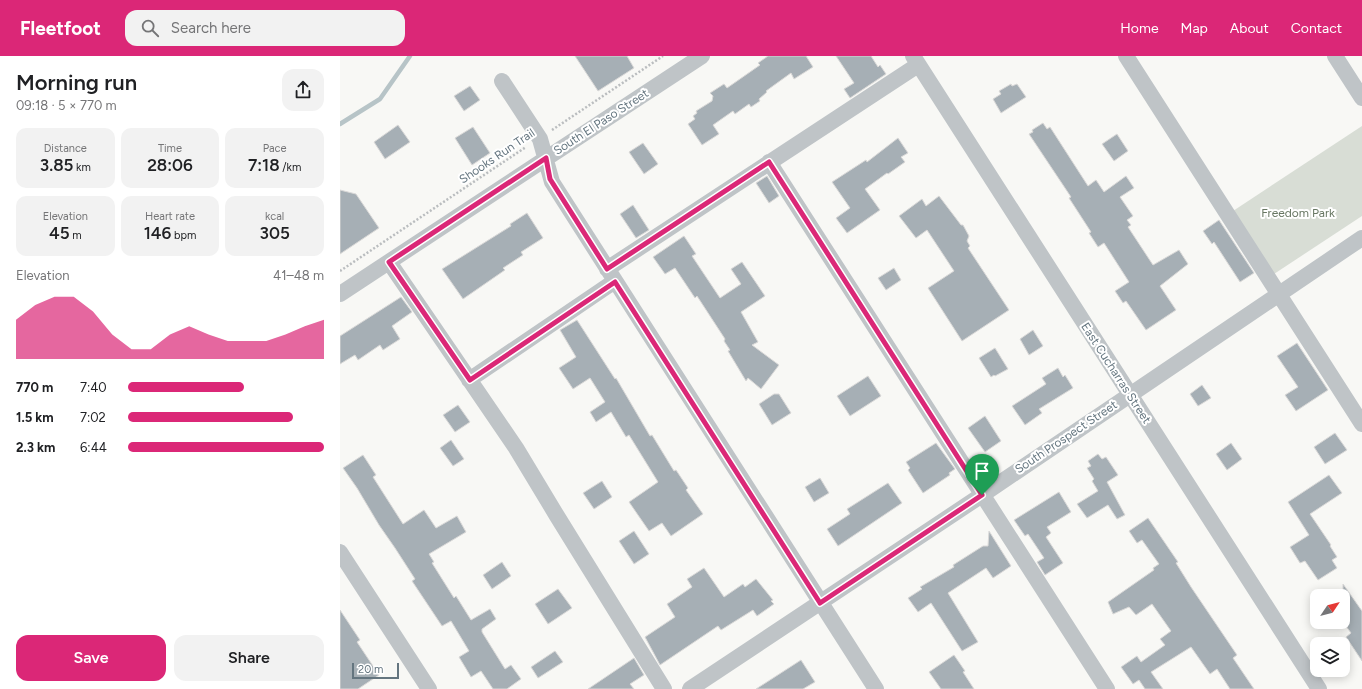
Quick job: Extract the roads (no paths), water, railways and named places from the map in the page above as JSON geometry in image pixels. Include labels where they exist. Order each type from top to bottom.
[{"type":"street","name":"South El Paso Street","points":[[340,294],[702,56]]},
{"type":"street","points":[[1126,56],[1362,424]]},
{"type":"street","points":[[1335,56],[1362,98]]},
{"type":"street","points":[[470,380],[611,275],[915,60]]},
{"type":"street","name":"East Cucharras Street","points":[[915,60],[1319,689]]},
{"type":"street","points":[[502,81],[540,138],[550,179],[876,689]]},
{"type":"street","points":[[769,162],[1107,689]]},
{"type":"street","name":"South Prospect Street","points":[[690,689],[982,495],[1362,238]]},
{"type":"street","points":[[389,262],[516,448],[664,689]]},
{"type":"street","points":[[340,552],[429,689]]},
{"type":"waterway","points":[[340,124],[380,99],[410,56]]},
{"type":"park label","name":"Freedom Park","points":[[1298,213]]}]
